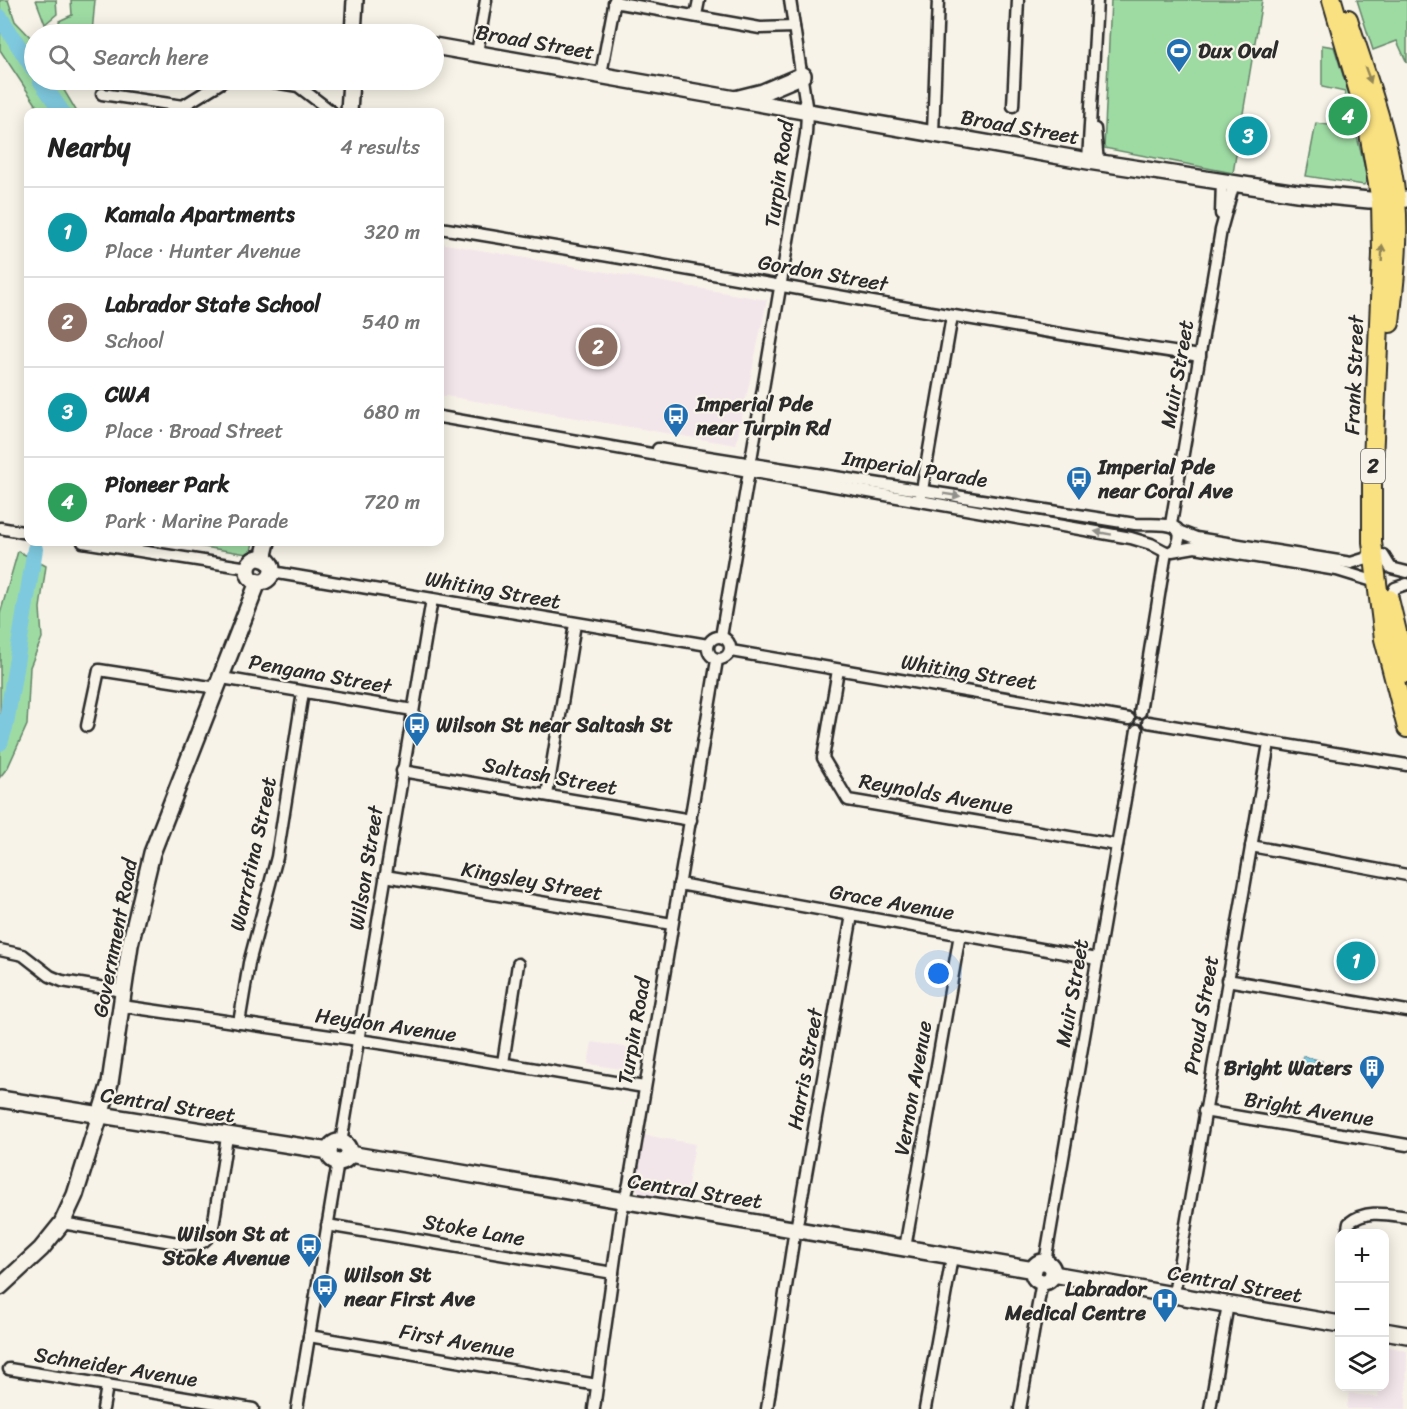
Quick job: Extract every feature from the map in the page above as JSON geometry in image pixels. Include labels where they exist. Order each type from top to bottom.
[{"type":"highway","name":"2","points":[[1332,0],[1366,116],[1398,201]]},
{"type":"highway","name":"2","points":[[1343,0],[1379,109],[1398,201]]},
{"type":"highway","name":"Frank Street","points":[[1398,201],[1382,254],[1372,484],[1383,594],[1384,639],[1407,728]]},
{"type":"highway","name":"Frank Street","points":[[1383,594],[1407,673]]},
{"type":"main road","points":[[355,0],[355,24]]},
{"type":"main road","name":"Broad Street","points":[[444,48],[1093,162],[1297,193],[1360,207],[1398,201]]},
{"type":"main road","name":"Broad Street","points":[[735,99],[763,92],[803,75]]},
{"type":"main road","points":[[349,108],[350,90]]},
{"type":"main road","points":[[263,559],[266,546]]},
{"type":"main road","points":[[263,559],[270,564],[272,572],[267,580],[258,582],[251,579],[248,568],[255,560],[263,559]]},
{"type":"main road","name":"Government Road","points":[[0,1287],[42,1249],[62,1223],[75,1194],[111,1083],[130,945],[152,852],[258,582]]},
{"type":"main road","name":"Central Street","points":[[0,1099],[227,1137],[339,1152],[1335,1322]]},
{"type":"main road","points":[[1389,1332],[1407,1335]]},
{"type":"street","points":[[477,53],[486,0]]},
{"type":"street","points":[[696,15],[699,0]]},
{"type":"street","name":"Turpin Road","points":[[721,637],[803,154],[807,112],[790,0]]},
{"type":"street","points":[[933,133],[938,0]]},
{"type":"street","points":[[1013,106],[1018,0]]},
{"type":"street","points":[[1093,162],[1092,102],[1097,0]]},
{"type":"street","points":[[601,74],[615,1],[760,28],[794,27]]},
{"type":"street","points":[[102,94],[183,106],[209,90]]},
{"type":"street","points":[[303,90],[327,108]]},
{"type":"street","name":"Muir Street","points":[[1171,527],[1228,182]]},
{"type":"street","name":"Gordon Street","points":[[444,229],[1200,356]]},
{"type":"street","points":[[920,502],[952,316]]},
{"type":"street","name":"Imperial Parade","points":[[444,418],[749,467],[922,490],[1135,524],[1171,527],[1196,538],[1337,570],[1373,581],[1383,594]]},
{"type":"street","name":"Imperial Parade","points":[[749,467],[920,502],[1131,538],[1167,549],[1195,547],[1351,563],[1367,558],[1378,548]]},
{"type":"street","points":[[994,515],[997,502]]},
{"type":"street","points":[[1140,712],[1171,527]]},
{"type":"street","points":[[1167,549],[1159,535],[1171,527]]},
{"type":"street","points":[[0,528],[24,532]]},
{"type":"street","points":[[108,546],[248,568]]},
{"type":"street","points":[[1378,548],[1391,568],[1407,572]]},
{"type":"street","name":"Whiting Street","points":[[272,572],[708,645]]},
{"type":"street","points":[[1383,594],[1407,584]]},
{"type":"street","name":"Wilson Street","points":[[297,1409],[432,599]]},
{"type":"street","points":[[547,795],[576,624]]},
{"type":"street","points":[[721,637],[730,644],[730,651],[726,658],[717,660],[710,654],[708,645],[713,639],[721,637]]},
{"type":"street","name":"Whiting Street","points":[[730,651],[1129,719]]},
{"type":"street","name":"Turpin Road","points":[[594,1409],[624,1201],[717,660]]},
{"type":"street","name":"Pengana Street","points":[[87,726],[99,670],[303,692],[412,710]]},
{"type":"street","name":"Reynolds Avenue","points":[[838,670],[823,758],[848,800],[1117,845]]},
{"type":"street","name":"Warratina Street","points":[[239,1023],[249,963],[277,857],[303,692]]},
{"type":"street","points":[[1140,712],[1146,716],[1148,722],[1143,729],[1137,730],[1130,725],[1129,719],[1132,714],[1140,712]]},
{"type":"street","points":[[1148,722],[1269,744],[1407,765]]},
{"type":"street","name":"Muir Street","points":[[1020,1409],[1137,730]]},
{"type":"street","name":"Proud Street","points":[[1174,1294],[1269,744]]},
{"type":"street","name":"Saltash Street","points":[[402,771],[691,820]]},
{"type":"street","points":[[1251,846],[1407,875]]},
{"type":"street","name":"Kingsley Street","points":[[385,876],[672,924]]},
{"type":"street","name":"Grace Avenue","points":[[679,884],[1097,959]]},
{"type":"street","name":"Harris Street","points":[[767,1409],[852,915]]},
{"type":"street","name":"Vernon Avenue","points":[[905,1248],[960,934]]},
{"type":"street","name":"Heydon Avenue","points":[[0,950],[23,955],[50,976],[62,981],[123,999],[239,1023],[645,1087]]},
{"type":"street","points":[[502,1063],[518,964]]},
{"type":"street","points":[[1227,980],[1407,1011]]},
{"type":"street","name":"Bright Avenue","points":[[1204,1111],[1407,1145]]},
{"type":"street","points":[[62,1223],[189,1245],[202,1243],[209,1237],[213,1227],[227,1137]]},
{"type":"street","points":[[1348,1229],[1349,1223],[1359,1215],[1382,1213],[1407,1217]]},
{"type":"street","name":"Stoke Lane","points":[[327,1225],[613,1273]]},
{"type":"street","points":[[925,1409],[952,1257]]},
{"type":"street","points":[[1210,1409],[1228,1304]]},
{"type":"street","name":"First Avenue","points":[[309,1336],[597,1385]]},
{"type":"street","name":"Schneider Avenue","points":[[9,1369],[253,1409]]},
{"type":"street","points":[[103,1409],[107,1386]]},
{"type":"shaded area","points":[[444,244],[767,300],[736,445],[444,396]]},
{"type":"shaded area","points":[[592,1042],[638,1049],[634,1071],[588,1064]]},
{"type":"shaded area","points":[[644,1135],[695,1144],[685,1201],[640,1194],[636,1187]]},
{"type":"shaded area","points":[[1389,1347],[1407,1351],[1406,1409],[1347,1409],[1349,1393],[1378,1398],[1379,1391],[1389,1391]]},
{"type":"green space","points":[[0,0],[8,0],[15,21],[24,30],[24,86],[0,50]]},
{"type":"green space","points":[[36,0],[56,0],[57,14],[45,24]]},
{"type":"green space","points":[[71,0],[95,0],[93,24],[59,24],[59,21],[72,15]]},
{"type":"green space","name":"Dux Oval","points":[[1111,0],[1262,0],[1233,173],[1104,148]]},
{"type":"green space","points":[[1357,0],[1407,0],[1407,63],[1397,41],[1373,50]]},
{"type":"green space","points":[[1322,45],[1334,47],[1354,110],[1356,133],[1368,180],[1364,185],[1306,176],[1316,123],[1341,127],[1345,92],[1322,87]]},
{"type":"green space","points":[[26,90],[64,90],[75,108],[38,108]]},
{"type":"green space","points":[[198,546],[252,546],[251,552],[247,554]]},
{"type":"green space","points":[[18,551],[46,566],[40,608],[42,638],[30,667],[27,725],[8,767],[0,777],[0,614]]},
{"type":"water","points":[[1303,1056],[1322,1061],[1321,1068],[1301,1065]]},
{"type":"waterway","points":[[0,17],[24,54]]},
{"type":"waterway","points":[[47,90],[59,108]]},
{"type":"waterway","points":[[0,743],[6,724],[35,549]]},
{"type":"place","name":"Dux Oval","points":[[1179,74]]},
{"type":"place","name":"Pioneer Park","points":[[1348,116]]},
{"type":"place","name":"CWA","points":[[1248,136]]},
{"type":"place","name":"Labrador State School","points":[[598,347]]},
{"type":"place","name":"Imperial Pde near Turpin Rd","points":[[676,439]]},
{"type":"place","name":"Imperial Pde near Coral Ave","points":[[1079,502]]},
{"type":"place","name":"Wilson St near Saltash St","points":[[417,748]]},
{"type":"place","name":"Kamala Apartments","points":[[1356,961]]},
{"type":"place","name":"Bright Waters","points":[[1372,1091]]},
{"type":"place","name":"Wilson St at Stoke Avenue","points":[[309,1269]]},
{"type":"place","name":"Wilson St near First Ave","points":[[325,1310]]},
{"type":"place","name":"Labrador Medical Centre","points":[[1165,1324]]}]
